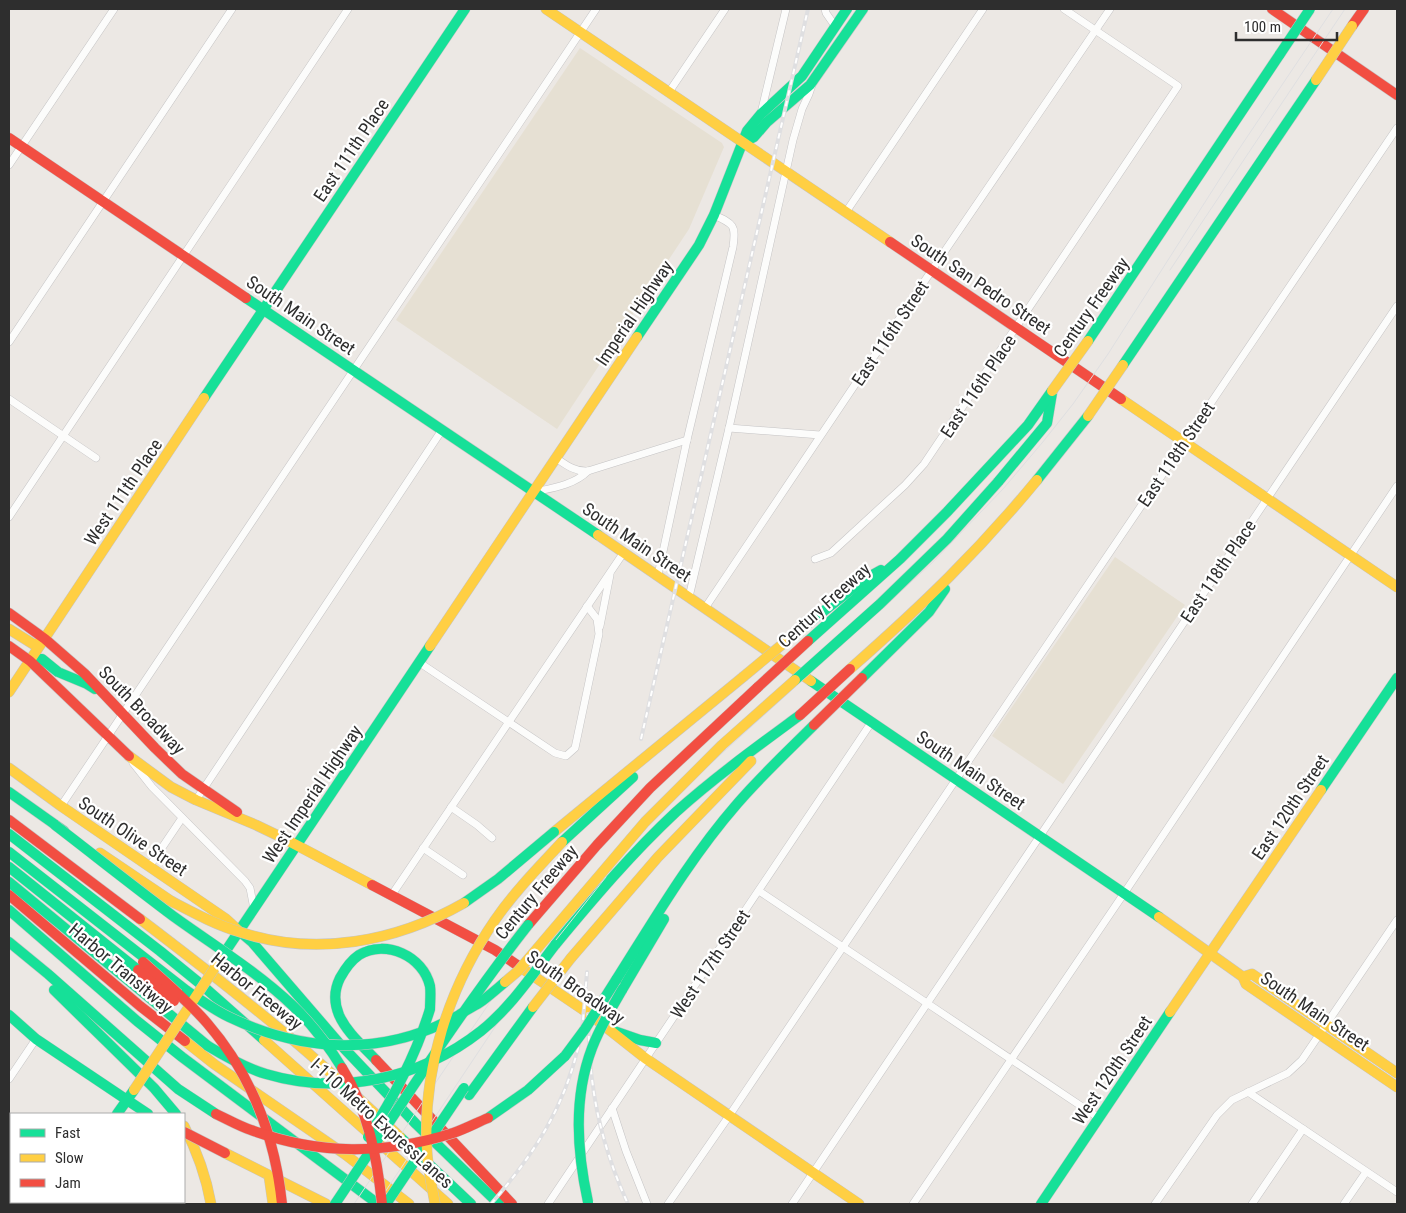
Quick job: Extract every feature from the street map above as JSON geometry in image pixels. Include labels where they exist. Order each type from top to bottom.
[{"type":"main road","name":"East 111th Place","points":[[263,310],[465,9]]},
{"type":"main road","name":"South San Pedro Street","points":[[546,9],[1397,587]]},
{"type":"main road","name":"Imperial Highway","points":[[533,492],[699,244],[714,215],[747,131],[760,114],[802,76],[848,9]]},
{"type":"main road","name":"Imperial Highway","points":[[744,142],[754,137],[767,122],[802,93],[815,78],[863,9]]},
{"type":"main road","points":[[1272,9],[1397,95]]},
{"type":"main road","name":"Century Freeway","points":[[335,1204],[498,964],[528,925],[603,839],[650,788],[758,687],[900,559],[947,512],[1028,424],[1088,341],[1310,9]]},
{"type":"main road","points":[[386,1204],[466,1092],[483,1075],[532,1007],[635,882],[683,829],[755,758],[964,563],[1026,493],[1088,416],[1364,9]]},
{"type":"main road","points":[[815,78],[820,58],[837,33],[835,26]]},
{"type":"main road","name":"South Main Street","points":[[9,138],[658,575],[871,723],[1170,924],[1243,977],[1246,984],[1397,1087]]},
{"type":"main road","name":"West 111th Place","points":[[9,692],[263,310]]},
{"type":"main road","points":[[9,852],[194,996],[224,1016],[247,1027],[296,1042],[361,1046],[424,1032],[448,1022],[496,991],[510,978],[646,822],[692,774],[880,604],[947,538],[1048,423],[1052,391]]},
{"type":"main road","name":"West Imperial Highway","points":[[118,1113],[533,492]]},
{"type":"main road","points":[[55,825],[171,901],[197,916],[224,928],[261,938],[290,943],[320,945],[351,943],[409,930],[443,915],[482,891],[796,633],[863,580],[900,559]]},
{"type":"main road","points":[[9,943],[48,974],[178,1089],[216,1114],[240,1126],[305,1146],[341,1150],[381,1148],[428,1141],[461,1130],[488,1118],[516,1100],[532,1088],[565,1056],[585,1030],[673,890],[711,836],[744,795],[929,612],[964,563]]},
{"type":"main road","name":"South Broadway","points":[[9,614],[45,639],[85,674],[182,774],[256,825]]},
{"type":"main road","points":[[9,629],[33,644],[37,644],[45,639]]},
{"type":"main road","name":"South Broadway","points":[[9,646],[30,661],[127,755],[171,787],[196,800],[256,825],[494,950],[588,1013],[645,1058],[859,1204]]},
{"type":"main road","points":[[30,661],[42,659],[58,672],[87,684],[106,696]]},
{"type":"main road","name":"East 120th Street","points":[[1209,953],[1397,678]]},
{"type":"main road","points":[[9,882],[208,1046],[248,1067],[294,1081],[322,1084],[368,1082],[397,1076],[439,1059],[482,1030],[507,1004],[607,882],[649,839],[696,795],[800,715]]},
{"type":"main road","points":[[435,1204],[427,1156],[427,1104],[432,1063],[448,1005],[467,967],[499,916],[526,881],[562,842],[637,774],[666,740]]},
{"type":"main road","points":[[589,1203],[582,1173],[578,1142],[578,1111],[585,1072],[594,1043],[622,990],[696,868],[734,815],[776,764]]},
{"type":"main road","name":"South Olive Street","points":[[9,768],[226,919],[252,942],[339,1042],[416,1124],[500,1204]]},
{"type":"main road","points":[[9,792],[271,988],[310,1023],[341,1065],[361,1105],[375,1147],[382,1204]]},
{"type":"main road","name":"Harbor Freeway","points":[[9,820],[286,1034],[471,1204]]},
{"type":"main road","name":"Harbor Transitway","points":[[9,834],[203,986]]},
{"type":"main road","points":[[9,852],[164,981],[192,1007],[217,1036],[251,1092],[265,1126],[277,1171],[282,1204]]},
{"type":"main road","points":[[9,867],[167,995],[205,1033],[232,1074],[252,1114],[265,1156],[273,1204]]},
{"type":"main road","name":"Harbor Transitway","points":[[9,895],[140,1006],[214,1064],[338,1149],[409,1204]]},
{"type":"main road","points":[[9,910],[123,1009],[378,1204]]},
{"type":"main road","points":[[9,943],[41,978],[154,1088],[175,1113]]},
{"type":"main road","points":[[185,1132],[326,1204],[384,1111],[416,1047],[429,1014],[431,988],[426,974],[413,959],[400,952],[380,949],[365,952],[352,960],[340,976],[337,985],[335,995],[337,1011],[344,1024],[357,1039],[512,1204]]},
{"type":"main road","name":"West 120th Street","points":[[1041,1204],[1209,953]]},
{"type":"main road","name":"South Main Street","points":[[1243,977],[1252,974],[1397,1073]]},
{"type":"main road","name":"I-110 Metro ExpressLanes","points":[[203,986],[448,1204]]},
{"type":"main road","points":[[9,1015],[36,1039],[146,1113]]},
{"type":"main road","points":[[609,1030],[656,1043]]},
{"type":"main road","points":[[396,1204],[466,1092]]},
{"type":"main road","points":[[185,1128],[202,1165],[211,1204]]},
{"type":"street","points":[[9,165],[114,9]]},
{"type":"street","points":[[9,342],[232,9]]},
{"type":"street","points":[[9,517],[348,9]]},
{"type":"street","points":[[61,806],[596,9]]},
{"type":"street","points":[[669,92],[725,9]]},
{"type":"street","points":[[760,114],[786,9]]},
{"type":"street","points":[[825,9],[835,26]]},
{"type":"street","points":[[846,212],[983,9]]},
{"type":"street","points":[[1064,9],[1096,30]]},
{"type":"street","name":"East 116th Street","points":[[705,608],[820,435],[1110,9]]},
{"type":"street","name":"East 116th Place","points":[[815,559],[831,553],[905,485],[924,464],[1178,86],[1096,30]]},
{"type":"street","points":[[689,597],[786,171],[802,109],[810,94],[815,78]]},
{"type":"street","name":"East 118th Street","points":[[668,1204],[1397,128]]},
{"type":"street","points":[[658,575],[687,440],[735,235],[733,226],[714,215]]},
{"type":"street","name":"East 118th Place","points":[[792,1204],[1397,306]]},
{"type":"street","points":[[9,399],[96,458]]},
{"type":"street","points":[[729,428],[820,435]]},
{"type":"street","points":[[196,800],[442,430]]},
{"type":"street","points":[[556,458],[573,469],[588,471],[687,440]]},
{"type":"street","points":[[533,492],[556,488],[581,478],[588,471]]},
{"type":"street","points":[[914,1204],[1397,486]]},
{"type":"street","points":[[391,896],[624,552]]},
{"type":"street","points":[[420,662],[555,753],[566,756],[574,748],[611,571]]},
{"type":"street","points":[[588,606],[597,618],[599,634]]},
{"type":"street","name":"West 117th Street","points":[[548,1204],[871,723]]},
{"type":"street","points":[[127,755],[152,787],[245,881],[251,891],[254,909]]},
{"type":"street","points":[[451,807],[492,838]]},
{"type":"street","points":[[149,867],[182,818]]},
{"type":"street","points":[[423,848],[463,875]]},
{"type":"street","points":[[759,891],[1099,1118]]},
{"type":"street","points":[[1156,1204],[1217,1115],[1232,1100],[1288,1073],[1302,1060],[1397,920]]},
{"type":"street","points":[[9,1079],[36,1039]]},
{"type":"street","points":[[1248,1092],[1397,1192]]},
{"type":"street","points":[[612,1108],[626,1151],[647,1204]]},
{"type":"street","points":[[1252,1204],[1303,1129]]},
{"type":"street","points":[[1344,1204],[1366,1172]]},
{"type":"shaded area","points":[[580,48],[722,143],[724,147],[689,229],[557,429],[396,320]]},
{"type":"shaded area","points":[[1115,557],[1185,605],[1063,784],[992,736]]},
{"type":"tram line","points":[[354,1204],[492,999],[519,963],[591,882],[647,823],[932,563],[1003,489],[1042,443],[1073,404],[1108,354],[1237,152],[1333,9]]},
{"type":"tram line","points":[[1170,270],[1345,9]]},
{"type":"tram line","points":[[377,1204],[523,985],[606,877]]},
{"type":"railway","points":[[641,739],[808,9]]},
{"type":"railway","points":[[491,1204],[534,1149],[546,1130],[565,1089],[581,1035],[587,972]]},
{"type":"railway","points":[[588,1014],[590,1063],[597,1111],[610,1159],[628,1204]]},
{"type":"traffic: fast","points":[[204,398],[465,9]]},
{"type":"traffic: fast","points":[[637,337],[699,245],[714,215],[747,131],[761,114],[802,76],[847,9]]},
{"type":"traffic: fast","points":[[744,142],[754,137],[767,122],[810,85],[863,9]]},
{"type":"traffic: fast","points":[[1280,54],[1310,9]]},
{"type":"traffic: fast","points":[[1088,341],[1280,54]]},
{"type":"traffic: fast","points":[[1123,365],[1316,80]]},
{"type":"traffic: fast","points":[[246,298],[598,535]]},
{"type":"traffic: fast","points":[[808,641],[900,559],[947,512],[1028,425],[1052,391]]},
{"type":"traffic: fast","points":[[998,482],[1047,423],[1052,393]]},
{"type":"traffic: fast","points":[[1037,480],[1088,416]]},
{"type":"traffic: fast","points":[[795,680],[880,604],[947,539],[998,482]]},
{"type":"traffic: fast","points":[[796,633],[863,580],[881,570]]},
{"type":"traffic: fast","points":[[862,678],[929,612],[945,589]]},
{"type":"traffic: fast","points":[[221,958],[430,646]]},
{"type":"traffic: fast","points":[[30,661],[42,659],[58,672],[95,689]]},
{"type":"traffic: fast","points":[[1321,790],[1397,678]]},
{"type":"traffic: fast","points":[[811,681],[1159,917]]},
{"type":"traffic: fast","points":[[555,945],[628,860],[676,812],[721,774],[800,715]]},
{"type":"traffic: fast","points":[[616,980],[673,890],[720,825],[737,804],[814,725]]},
{"type":"traffic: fast","points":[[562,842],[633,777]]},
{"type":"traffic: fast","points":[[9,792],[64,831]]},
{"type":"traffic: fast","points":[[55,825],[173,916],[278,993],[313,1027],[342,1068]]},
{"type":"traffic: fast","points":[[464,903],[498,879],[554,832]]},
{"type":"traffic: fast","points":[[9,834],[160,951],[264,1040]]},
{"type":"traffic: fast","points":[[9,852],[187,991]]},
{"type":"traffic: fast","points":[[9,867],[138,970]]},
{"type":"traffic: fast","points":[[9,882],[208,1046]]},
{"type":"traffic: fast","points":[[9,910],[137,1021],[182,1057],[378,1204]]},
{"type":"traffic: fast","points":[[622,990],[664,919]]},
{"type":"traffic: fast","points":[[335,1204],[477,993],[528,925]]},
{"type":"traffic: fast","points":[[239,931],[252,942],[339,1043],[416,1124],[499,1204]]},
{"type":"traffic: fast","points":[[9,942],[178,1089],[216,1114]]},
{"type":"traffic: fast","points":[[208,1046],[251,1069],[294,1080],[350,1083],[406,1072],[457,1048],[492,1022],[511,1002],[555,945]]},
{"type":"traffic: fast","points":[[376,1060],[346,1028],[336,1006],[335,996],[338,983],[353,960],[359,955],[380,949],[402,953],[412,959],[420,966],[430,986],[430,1009]]},
{"type":"traffic: fast","points":[[565,1056],[585,1029],[616,980]]},
{"type":"traffic: fast","points":[[187,991],[223,1014],[257,1029],[286,1038],[344,1045],[373,1044],[431,1029],[479,1003],[505,982]]},
{"type":"traffic: fast","points":[[54,990],[154,1088],[175,1113]]},
{"type":"traffic: fast","points":[[588,1202],[579,1144],[579,1105],[582,1086],[595,1040],[622,990]]},
{"type":"traffic: fast","points":[[469,1095],[533,1007]]},
{"type":"traffic: fast","points":[[368,1137],[404,1075],[430,1009]]},
{"type":"traffic: fast","points":[[1041,1204],[1170,1012]]},
{"type":"traffic: fast","points":[[9,1015],[36,1039],[127,1100]]},
{"type":"traffic: fast","points":[[614,1031],[640,1040],[656,1043]]},
{"type":"traffic: fast","points":[[488,1118],[528,1090],[565,1056]]},
{"type":"traffic: fast","points":[[386,1204],[464,1088]]},
{"type":"traffic: fast","points":[[118,1113],[134,1090]]},
{"type":"traffic: fast","points":[[127,1100],[146,1113]]},
{"type":"traffic: fast","points":[[400,1137],[471,1204]]},
{"type":"traffic: slow","points":[[546,9],[890,242]]},
{"type":"traffic: slow","points":[[1316,80],[1352,26]]},
{"type":"traffic: slow","points":[[430,646],[637,337]]},
{"type":"traffic: slow","points":[[1052,391],[1088,341]]},
{"type":"traffic: slow","points":[[1088,416],[1123,365]]},
{"type":"traffic: slow","points":[[9,692],[204,398]]},
{"type":"traffic: slow","points":[[1121,399],[1397,587]]},
{"type":"traffic: slow","points":[[850,669],[900,624],[972,554],[1037,480]]},
{"type":"traffic: slow","points":[[598,535],[811,681]]},
{"type":"traffic: slow","points":[[9,629],[33,644],[37,644],[44,639]]},
{"type":"traffic: slow","points":[[743,677],[796,633]]},
{"type":"traffic: slow","points":[[554,832],[743,677]]},
{"type":"traffic: slow","points":[[505,982],[518,971],[645,822],[722,745],[795,680]]},
{"type":"traffic: slow","points":[[129,756],[171,787],[283,838],[372,885]]},
{"type":"traffic: slow","points":[[571,958],[658,857],[751,761]]},
{"type":"traffic: slow","points":[[9,768],[226,919],[239,931]]},
{"type":"traffic: slow","points":[[1170,1012],[1321,790]]},
{"type":"traffic: slow","points":[[435,1204],[427,1152],[429,1090],[434,1060],[452,1001],[464,973],[495,920],[519,889],[562,842]]},
{"type":"traffic: slow","points":[[100,853],[171,901]]},
{"type":"traffic: slow","points":[[171,901],[231,929],[268,940],[297,944],[355,942],[383,936],[411,928],[464,903]]},
{"type":"traffic: slow","points":[[1159,917],[1243,977],[1246,984],[1397,1087]]},
{"type":"traffic: slow","points":[[140,919],[302,1047],[400,1137]]},
{"type":"traffic: slow","points":[[533,1007],[571,958]]},
{"type":"traffic: slow","points":[[134,1090],[220,960]]},
{"type":"traffic: slow","points":[[520,967],[588,1013],[645,1058],[859,1204]]},
{"type":"traffic: slow","points":[[1243,977],[1252,974],[1397,1073]]},
{"type":"traffic: slow","points":[[264,1040],[448,1204]]},
{"type":"traffic: slow","points":[[185,1041],[214,1064],[346,1155],[409,1204]]},
{"type":"traffic: slow","points":[[185,1128],[207,1184],[211,1204]]},
{"type":"traffic: slow","points":[[225,1153],[326,1204]]},
{"type":"traffic: slow","points":[[269,1176],[273,1204]]},
{"type":"traffic: jam","points":[[1272,9],[1397,95]]},
{"type":"traffic: jam","points":[[1352,26],[1364,9]]},
{"type":"traffic: jam","points":[[9,138],[246,298]]},
{"type":"traffic: jam","points":[[890,242],[1121,399]]},
{"type":"traffic: jam","points":[[9,613],[45,639],[85,674],[182,774],[237,812]]},
{"type":"traffic: jam","points":[[758,687],[808,641]]},
{"type":"traffic: jam","points":[[9,646],[30,661],[129,756]]},
{"type":"traffic: jam","points":[[800,715],[850,669]]},
{"type":"traffic: jam","points":[[814,725],[862,678]]},
{"type":"traffic: jam","points":[[528,925],[597,845],[650,788],[758,687]]},
{"type":"traffic: jam","points":[[9,820],[140,919]]},
{"type":"traffic: jam","points":[[372,885],[495,950],[520,967]]},
{"type":"traffic: jam","points":[[9,895],[140,1006],[185,1041]]},
{"type":"traffic: jam","points":[[143,962],[200,1015],[223,1043],[236,1063],[248,1085],[267,1131],[279,1179],[282,1204]]},
{"type":"traffic: jam","points":[[138,970],[174,1001]]},
{"type":"traffic: jam","points":[[376,1060],[512,1204]]},
{"type":"traffic: jam","points":[[342,1068],[359,1100],[365,1117],[374,1151],[382,1204]]},
{"type":"traffic: jam","points":[[216,1114],[276,1138],[327,1148],[352,1149],[377,1148],[427,1140],[457,1131],[488,1118]]},
{"type":"traffic: jam","points":[[185,1133],[225,1153]]}]
